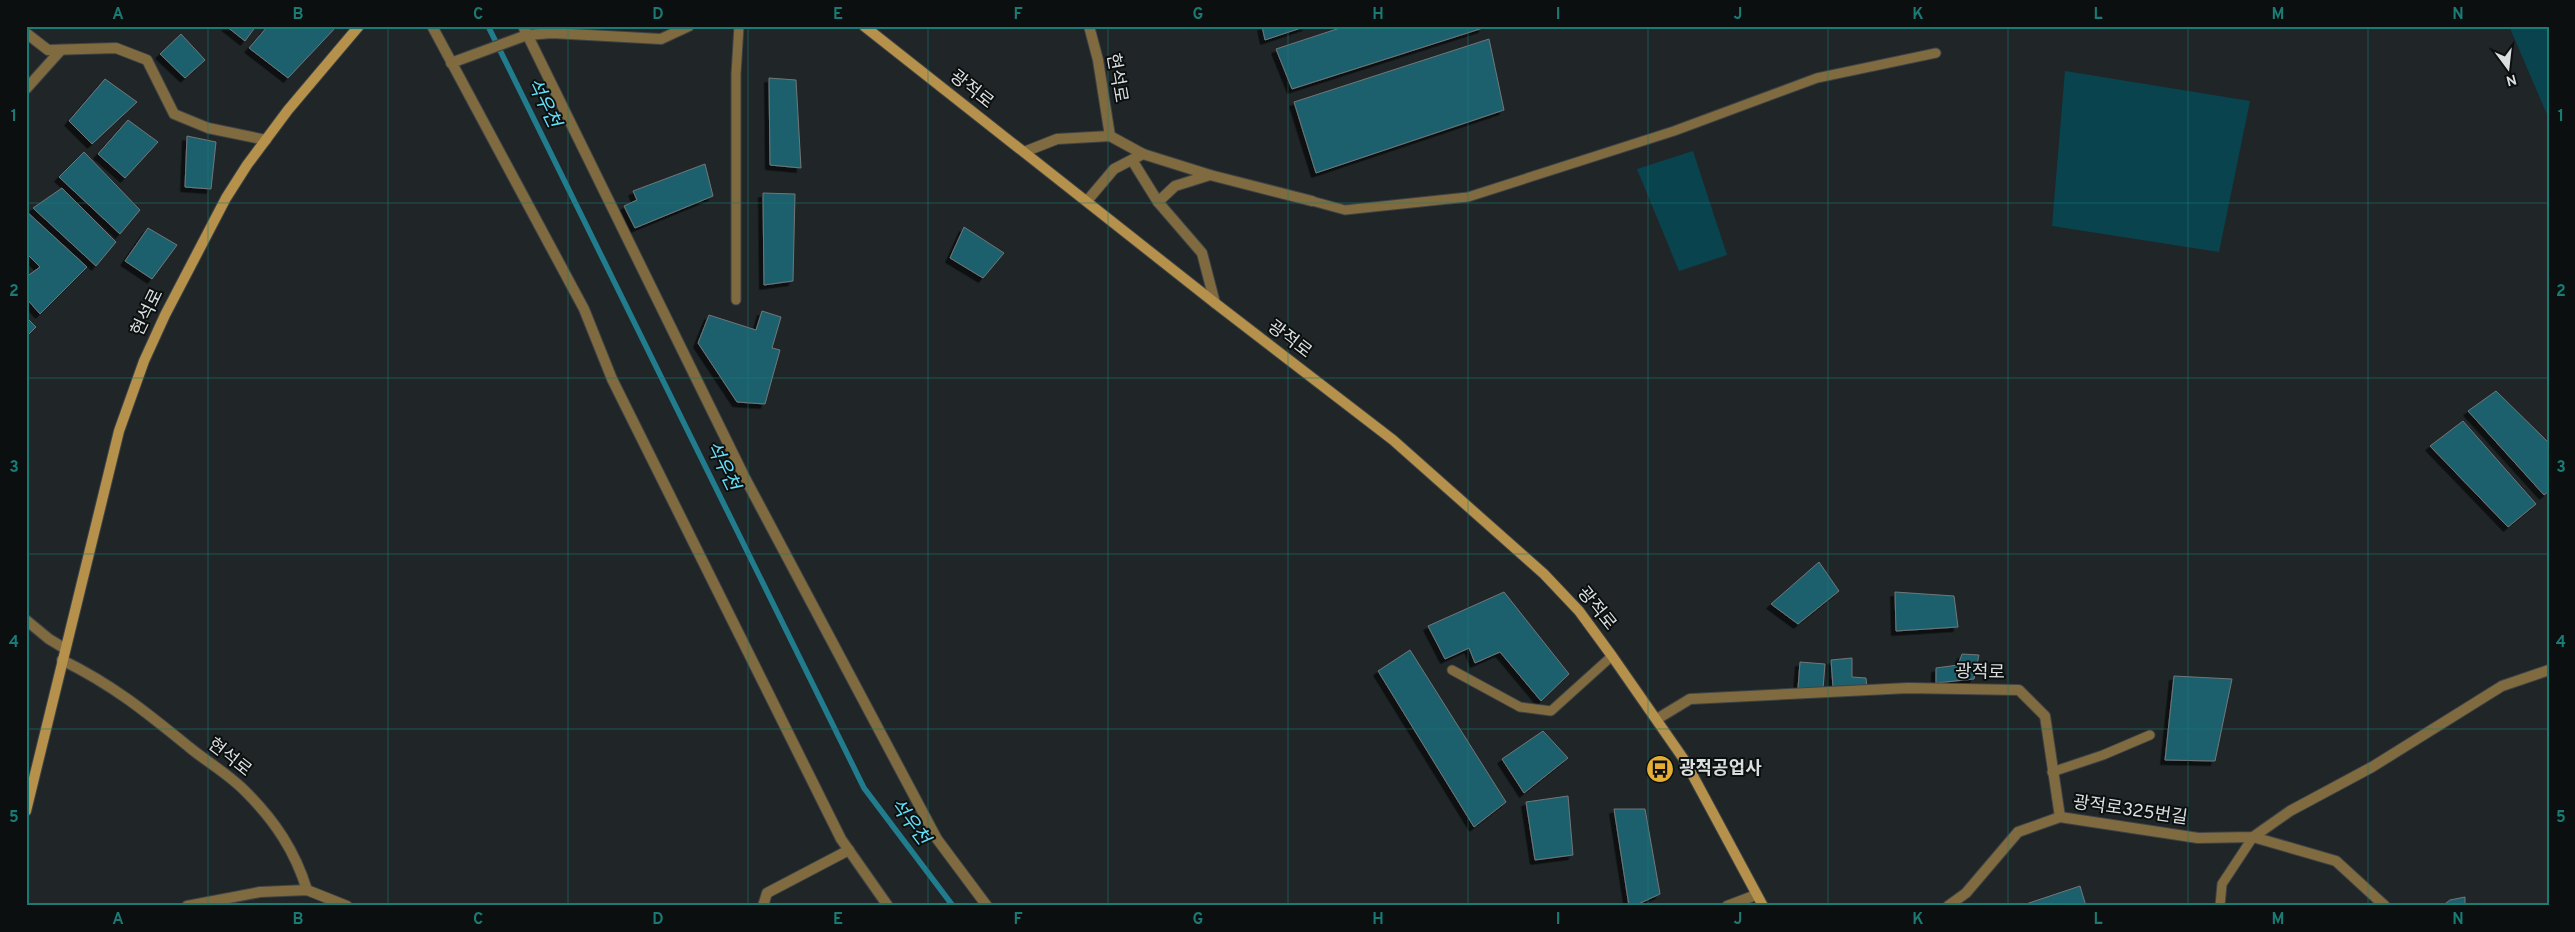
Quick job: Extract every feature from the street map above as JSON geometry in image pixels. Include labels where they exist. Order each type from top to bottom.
[{"type":"main road","name":"현석로","points":[[26,811],[64,648],[119,431],[144,361],[226,198],[266,140],[359,26]]},
{"type":"main road","name":"광적로","points":[[864,26],[1214,303],[1393,440],[1537,567],[1579,611],[1657,719],[1685,761],[1763,906]]},
{"type":"street","points":[[432,26],[584,309],[612,379],[841,838],[888,906]]},
{"type":"street","points":[[452,63],[525,31],[661,39],[689,26]]},
{"type":"street","name":"현석로","points":[[1089,26],[1098,60],[1110,136]]},
{"type":"street","points":[[525,31],[748,484],[937,839],[987,906]]},
{"type":"street","points":[[26,33],[48,50],[116,48],[147,60],[174,114],[208,128],[266,140]]},
{"type":"street","points":[[26,89],[61,50]]},
{"type":"street","points":[[1024,152],[1057,139],[1110,136],[1143,154],[1210,176],[1312,201]]},
{"type":"street","points":[[1087,201],[1114,169],[1143,154]]},
{"type":"street","points":[[1132,160],[1158,202],[1202,253],[1214,303]]},
{"type":"street","points":[[1158,202],[1175,186],[1210,176]]},
{"type":"street","points":[[26,620],[49,639],[64,648]]},
{"type":"street","name":"현석로","points":[[62,660],[99,678],[127,697],[245,791],[283,835],[299,862],[307,890]]},
{"type":"street","points":[[2253,837],[2290,811],[2372,767],[2502,686],[2549,670]]},
{"type":"street","name":"광적로","points":[[1657,719],[1690,699],[1908,688],[2019,690],[2045,716],[2060,817]]},
{"type":"street","name":"광적로325번길","points":[[1948,906],[1966,893],[2018,832],[2060,817],[2198,838],[2253,837],[2336,861],[2385,906]]},
{"type":"street","points":[[763,906],[767,893],[850,850]]},
{"type":"street","points":[[187,906],[260,892],[307,890],[347,906]]},
{"type":"street","points":[[1727,906],[1756,895]]},
{"type":"lane","points":[[736,300],[736,74],[739,26]]},
{"type":"lane","points":[[1312,201],[1345,210],[1468,197],[1674,131],[1817,78],[1936,53]]},
{"type":"lane","points":[[1452,670],[1520,707],[1551,711],[1612,656]]},
{"type":"lane","points":[[2052,772],[2103,755],[2150,735]]},
{"type":"lane","points":[[2220,906],[2222,884],[2253,837]]},
{"type":"shaded area","points":[[2509,26],[2549,26],[2549,119]]},
{"type":"shaded area","points":[[2065,71],[2250,101],[2219,252],[2052,226]]},
{"type":"shaded area","points":[[1693,151],[1727,255],[1679,271],[1637,169]]},
{"type":"building","points":[[226,26],[256,26],[245,41]]},
{"type":"building","points":[[268,26],[337,26],[288,78],[249,48]]},
{"type":"building","points":[[1262,26],[1307,26],[1265,40]]},
{"type":"building","points":[[1346,26],[1483,26],[1483,28],[1292,89],[1276,49]]},
{"type":"building","points":[[181,34],[205,60],[185,78],[160,54]]},
{"type":"building","points":[[1489,39],[1504,110],[1316,173],[1294,102]]},
{"type":"building","points":[[769,78],[796,80],[801,168],[770,165]]},
{"type":"building","points":[[105,79],[137,102],[92,144],[69,121]]},
{"type":"building","points":[[128,120],[158,142],[125,178],[98,154]]},
{"type":"building","points":[[187,136],[216,142],[211,189],[185,187]]},
{"type":"building","points":[[84,152],[140,210],[120,234],[59,177]]},
{"type":"building","points":[[705,164],[713,196],[635,228],[624,206],[637,200],[633,191]]},
{"type":"building","points":[[62,188],[116,242],[96,266],[33,208]]},
{"type":"building","points":[[763,193],[795,194],[793,281],[764,285]]},
{"type":"building","points":[[26,211],[87,267],[40,314],[26,298],[26,277],[40,267],[26,253]]},
{"type":"building","points":[[964,227],[1004,253],[983,278],[950,258]]},
{"type":"building","points":[[148,228],[177,245],[152,279],[125,261]]},
{"type":"building","points":[[762,311],[781,317],[772,348],[780,350],[765,404],[737,402],[698,343],[709,315],[756,330]]},
{"type":"building","points":[[26,317],[36,327],[26,337]]},
{"type":"building","points":[[2496,391],[2549,443],[2549,491],[2544,495],[2468,411]]},
{"type":"building","points":[[2463,421],[2536,504],[2508,527],[2430,446]]},
{"type":"building","points":[[1819,562],[1839,591],[1798,624],[1771,604]]},
{"type":"building","points":[[1504,592],[1569,674],[1541,701],[1500,652],[1475,663],[1469,648],[1445,659],[1428,626]]},
{"type":"building","points":[[1895,592],[1954,596],[1958,627],[1896,631]]},
{"type":"building","points":[[1410,650],[1506,802],[1474,827],[1378,671]]},
{"type":"building","points":[[1962,654],[1979,655],[1974,679],[1936,683],[1936,668],[1958,665]]},
{"type":"building","points":[[1852,658],[1852,677],[1866,678],[1867,688],[1833,687],[1831,660]]},
{"type":"building","points":[[1800,662],[1825,664],[1823,689],[1798,688]]},
{"type":"building","points":[[2174,676],[2232,679],[2215,761],[2165,760]]},
{"type":"building","points":[[1543,731],[1568,758],[1524,793],[1502,759]]},
{"type":"building","points":[[1568,796],[1573,855],[1535,860],[1526,802]]},
{"type":"building","points":[[1614,809],[1645,809],[1660,894],[1634,906],[1629,906]]},
{"type":"building","points":[[2080,886],[2086,906],[2020,906]]},
{"type":"building","points":[[2465,897],[2465,906],[2442,906],[2450,900]]},
{"type":"waterway","name":"석우천","points":[[488,26],[864,788],[953,906]]},
{"type":"place","name":"광적공업사","points":[[1660,769]]}]
